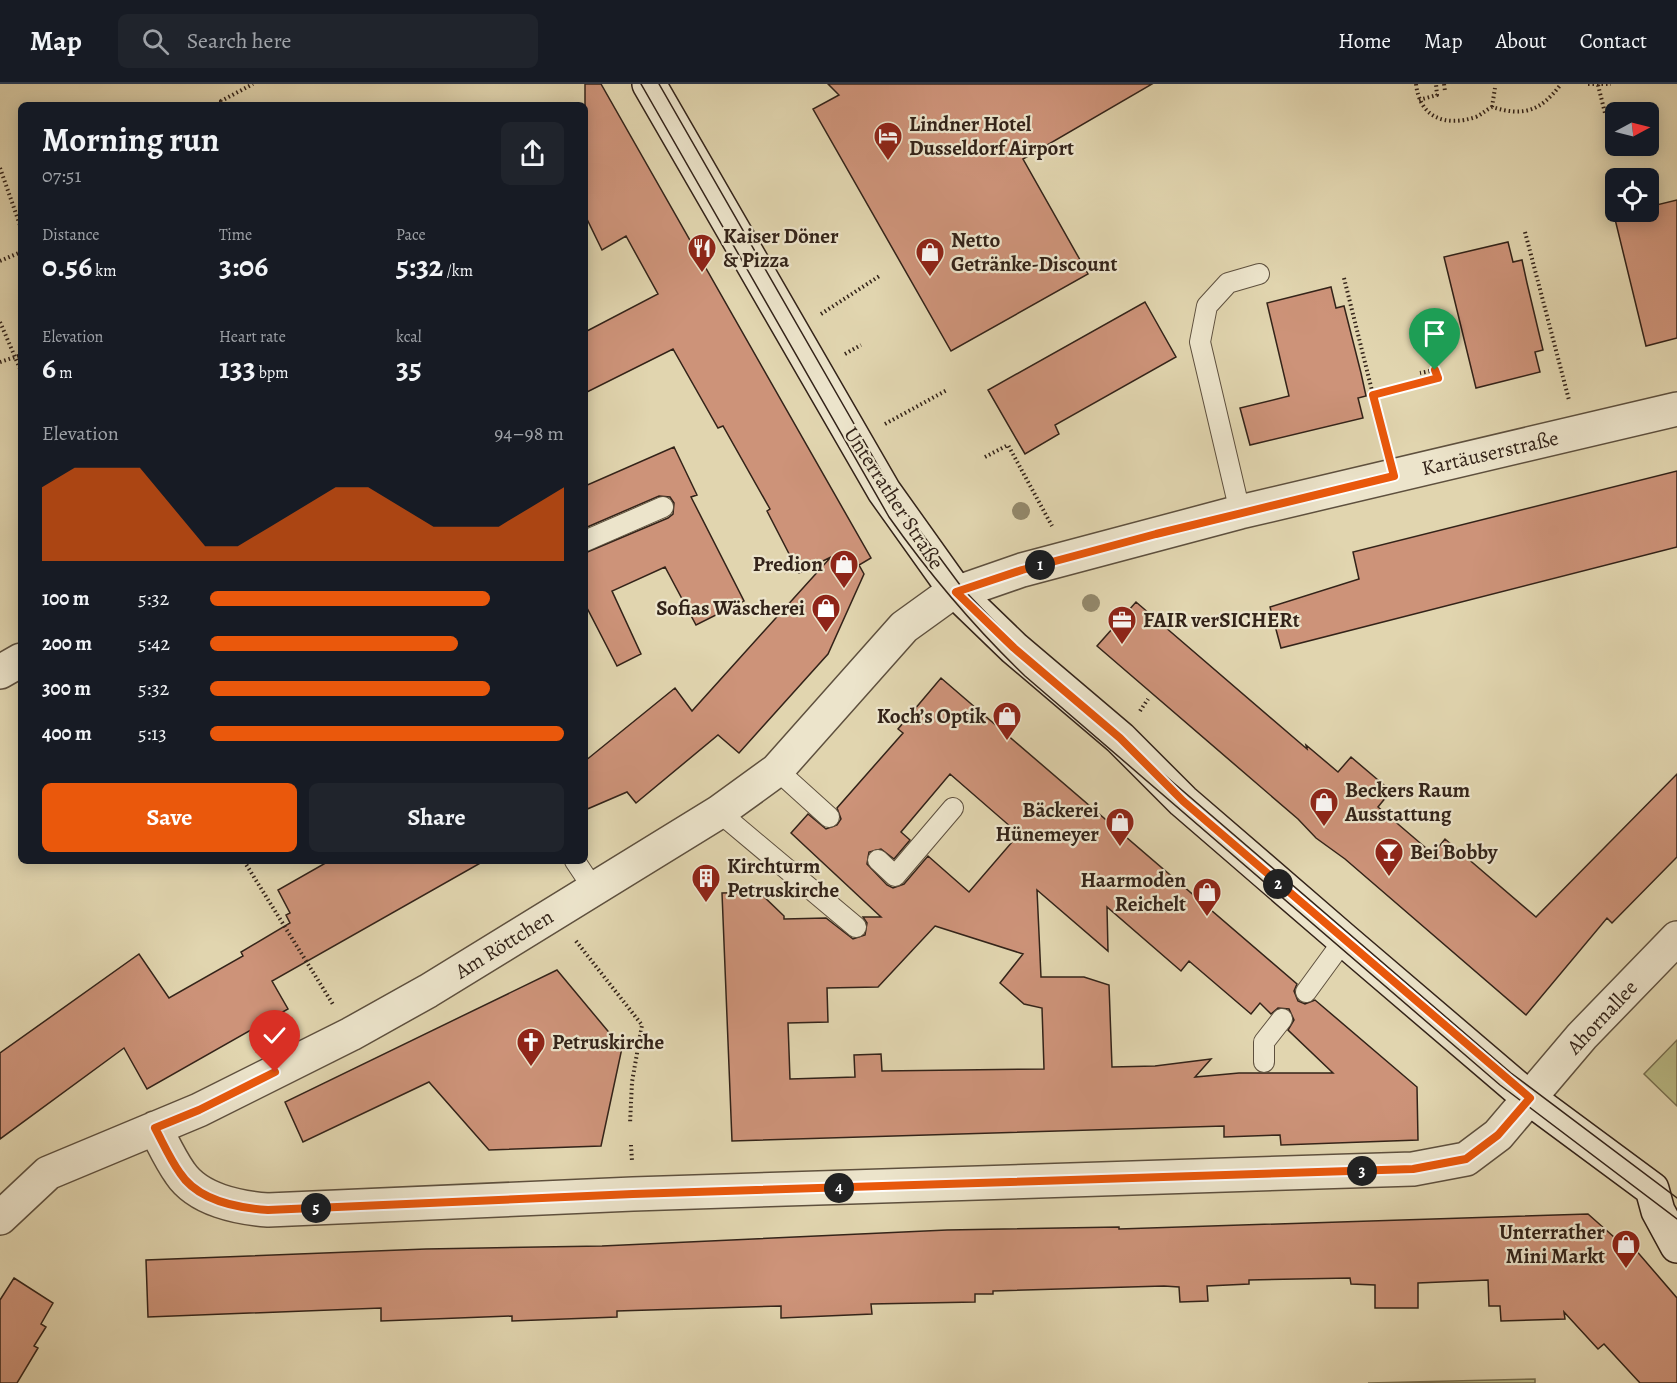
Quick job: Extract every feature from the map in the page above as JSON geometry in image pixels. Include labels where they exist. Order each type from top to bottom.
[{"type":"street","name":"Unterrather Straße","points":[[649,84],[910,531],[956,592],[1006,642],[1120,738],[1183,801],[1530,1098],[1664,1191],[1658,1211],[1677,1246]]},
{"type":"street","name":"Kartäuserstraße","points":[[956,592],[1072,557],[1240,512],[1677,409]]},
{"type":"street","name":"Am Röttchen","points":[[0,1218],[48,1173],[199,1110],[351,1034],[428,991],[719,812],[777,770],[904,627],[956,592]]},
{"type":"street","points":[[0,672],[18,662]]},
{"type":"street","name":"Ahornallee","points":[[155,1128],[181,1176],[211,1198],[239,1208],[268,1210],[657,1194],[1413,1169],[1466,1159],[1498,1135],[1582,1036],[1677,938]]},
{"type":"lane","points":[[1240,512],[1200,342],[1207,306],[1228,283],[1259,274]]},
{"type":"lane","points":[[588,540],[663,507]]},
{"type":"lane","points":[[777,770],[830,817]]},
{"type":"lane","points":[[878,860],[895,876],[953,808]]},
{"type":"lane","points":[[719,812],[856,927]]},
{"type":"lane","points":[[578,864],[593,888]]},
{"type":"lane","points":[[1306,992],[1344,940]]},
{"type":"lane","points":[[1264,1062],[1264,1042],[1282,1019]]},
{"type":"path","points":[[222,102],[253,84]]},
{"type":"path","points":[[1416,84],[1419,100],[1424,110],[1432,117],[1444,121],[1473,117],[1492,107],[1513,113],[1530,111],[1551,97],[1561,84]]},
{"type":"path","points":[[1419,100],[1437,95],[1436,84]]},
{"type":"path","points":[[1444,84],[1444,91]]},
{"type":"path","points":[[1588,84],[1611,84]]},
{"type":"path","points":[[1598,85],[1605,113]]},
{"type":"path","points":[[1492,107],[1495,88]]},
{"type":"path","points":[[0,168],[18,219]]},
{"type":"path","points":[[1525,232],[1578,433]]},
{"type":"path","points":[[0,261],[18,253]]},
{"type":"path","points":[[793,331],[881,275]]},
{"type":"path","points":[[1344,278],[1394,476]]},
{"type":"path","points":[[0,322],[18,364]]},
{"type":"path","points":[[0,362],[18,356]]},
{"type":"path","points":[[1373,395],[1438,378],[1435,370],[1420,373]]},
{"type":"path","points":[[856,441],[947,390]]},
{"type":"path","points":[[985,457],[1008,445],[1050,524],[1072,557]]},
{"type":"path","points":[[246,864],[351,1034]]},
{"type":"path","points":[[555,912],[642,1025],[632,1082],[630,1124]]},
{"type":"green space","points":[[1677,1040],[1677,1106],[1644,1074]]},
{"type":"green space","points":[[1535,1379],[1535,1383],[1368,1383]]},
{"type":"building","points":[[585,84],[601,84],[871,558],[859,565],[864,574],[828,654],[739,753],[718,735],[636,803],[627,792],[588,809],[588,759],[675,688],[692,711],[831,557],[799,573],[767,511],[770,509],[723,426],[718,428],[673,349],[588,392],[588,330],[658,294],[626,236],[602,250],[588,221],[588,102],[585,102]]},
{"type":"building","points":[[828,84],[1152,84],[1023,159],[1088,274],[951,351],[813,109],[839,95]]},
{"type":"building","points":[[1677,200],[1677,338],[1646,346],[1616,222],[1659,222],[1659,204]]},
{"type":"building","points":[[1508,242],[1513,262],[1522,260],[1543,350],[1535,352],[1540,372],[1476,388],[1444,257]]},
{"type":"building","points":[[1331,287],[1336,308],[1344,306],[1361,373],[1366,396],[1358,398],[1363,418],[1250,445],[1240,408],[1289,396],[1267,303]]},
{"type":"building","points":[[1145,302],[1176,357],[1055,425],[1059,434],[1025,454],[988,390]]},
{"type":"building","points":[[674,447],[697,495],[691,497],[744,601],[696,625],[665,567],[612,591],[641,654],[617,666],[588,610],[588,552],[668,518],[673,514],[674,503],[670,497],[659,496],[588,527],[588,485]]},
{"type":"building","points":[[1677,471],[1677,547],[1281,648],[1270,607],[1359,579],[1353,552]]},
{"type":"building","points":[[1136,602],[1307,749],[1306,745],[1338,772],[1351,757],[1391,791],[1378,807],[1433,854],[1445,839],[1536,917],[1677,774],[1677,857],[1612,923],[1607,918],[1526,1015],[1345,859],[1316,838],[1298,819],[1097,646]]},
{"type":"building","points":[[941,678],[1297,984],[1294,991],[1298,1001],[1305,1004],[1315,1000],[1417,1087],[1418,1140],[1281,1145],[1280,1135],[1224,1137],[1224,1126],[732,1141],[722,893],[759,892],[784,916],[784,919],[826,918],[853,939],[865,935],[867,923],[863,917],[881,917],[791,833],[808,814],[826,829],[837,825],[841,819],[837,808],[903,733],[898,729]],"holes":[[[950,774],[1019,834],[969,892],[928,856],[904,884],[893,888],[887,885],[867,864],[869,852],[881,849],[894,859],[910,840],[901,832]],[[1037,890],[1108,951],[1107,907],[1181,971],[1189,961],[1251,1014],[1260,1003],[1271,1014],[1278,1008],[1289,1009],[1294,1020],[1288,1030],[1333,1073],[1239,1073],[1195,1077],[1211,1059],[1155,1066],[1112,1067],[1109,985],[1084,977],[1041,977]],[[935,926],[1023,954],[1000,983],[1024,1004],[1042,1008],[1044,1069],[882,1071],[881,1054],[854,1055],[855,1077],[790,1079],[788,1023],[828,1022],[827,988],[878,987]]]},
{"type":"building","points":[[324,864],[479,864],[272,981],[288,1009],[147,1089],[124,1048],[0,1139],[0,1053],[139,954],[169,998],[243,956],[241,952],[290,923],[286,915],[290,913],[278,890]]},
{"type":"building","name":"Petruskirche","points":[[557,970],[622,1048],[601,1146],[489,1150],[429,1082],[303,1142],[285,1102]]},
{"type":"building","points":[[1588,1214],[1623,1245],[1628,1241],[1677,1298],[1677,1383],[1640,1383],[1604,1344],[1598,1349],[1564,1312],[1565,1319],[1501,1321],[1500,1306],[1489,1306],[1488,1280],[1418,1283],[1418,1308],[1375,1308],[1375,1285],[1351,1284],[1350,1278],[1249,1280],[1249,1284],[1207,1286],[1208,1301],[1180,1302],[1179,1287],[1164,1286],[993,1291],[993,1294],[975,1294],[975,1302],[871,1304],[872,1314],[781,1318],[781,1306],[617,1311],[617,1317],[512,1321],[512,1316],[381,1321],[381,1308],[148,1317],[146,1260],[426,1249],[602,1246],[947,1230],[1119,1227],[1119,1229]]},
{"type":"building","points":[[14,1278],[53,1303],[41,1324],[46,1327],[34,1346],[38,1348],[17,1383],[0,1383],[0,1300]]},
{"type":"tram line","points":[[641,84],[889,517],[920,559],[970,619],[1025,676],[1500,1085],[1677,1219]]},
{"type":"tram line","points":[[659,84],[900,504],[963,589],[1034,663],[1511,1073],[1677,1198]]},
{"type":"place","name":"Lindner Hotel Dusseldorf Airport","points":[[888,162]]},
{"type":"place","name":"Kaiser Döner & Pizza","points":[[702,274]]},
{"type":"place","name":"Netto Getränke-Discount","points":[[930,278]]},
{"type":"place","name":"Predion","points":[[844,590]]},
{"type":"place","name":"Sofias Wäscherei","points":[[826,634]]},
{"type":"place","name":"FAIR verSICHERt","points":[[1122,646]]},
{"type":"place","name":"Koch’s Optik","points":[[1007,742]]},
{"type":"place","name":"Beckers Raum Ausstattung","points":[[1324,828]]},
{"type":"place","name":"Bäckerei Hünemeyer","points":[[1120,848]]},
{"type":"place","name":"Bei Bobby","points":[[1389,878]]},
{"type":"place","name":"Kirchturm Petruskirche","points":[[706,904]]},
{"type":"place","name":"Haarmoden Reichelt","points":[[1207,918]]},
{"type":"place","name":"Petruskirche","points":[[531,1068]]},
{"type":"place","name":"Unterrather Mini Markt","points":[[1626,1270]]},
{"type":"route","points":[[275,1072],[199,1110],[155,1128],[181,1176],[211,1198],[239,1208],[268,1210],[633,1194],[1413,1169],[1466,1159],[1498,1135],[1530,1098],[1183,801],[1120,738],[984,622],[956,592],[1022,570],[1156,534],[1394,476],[1373,395],[1438,378],[1435,370]]}]
